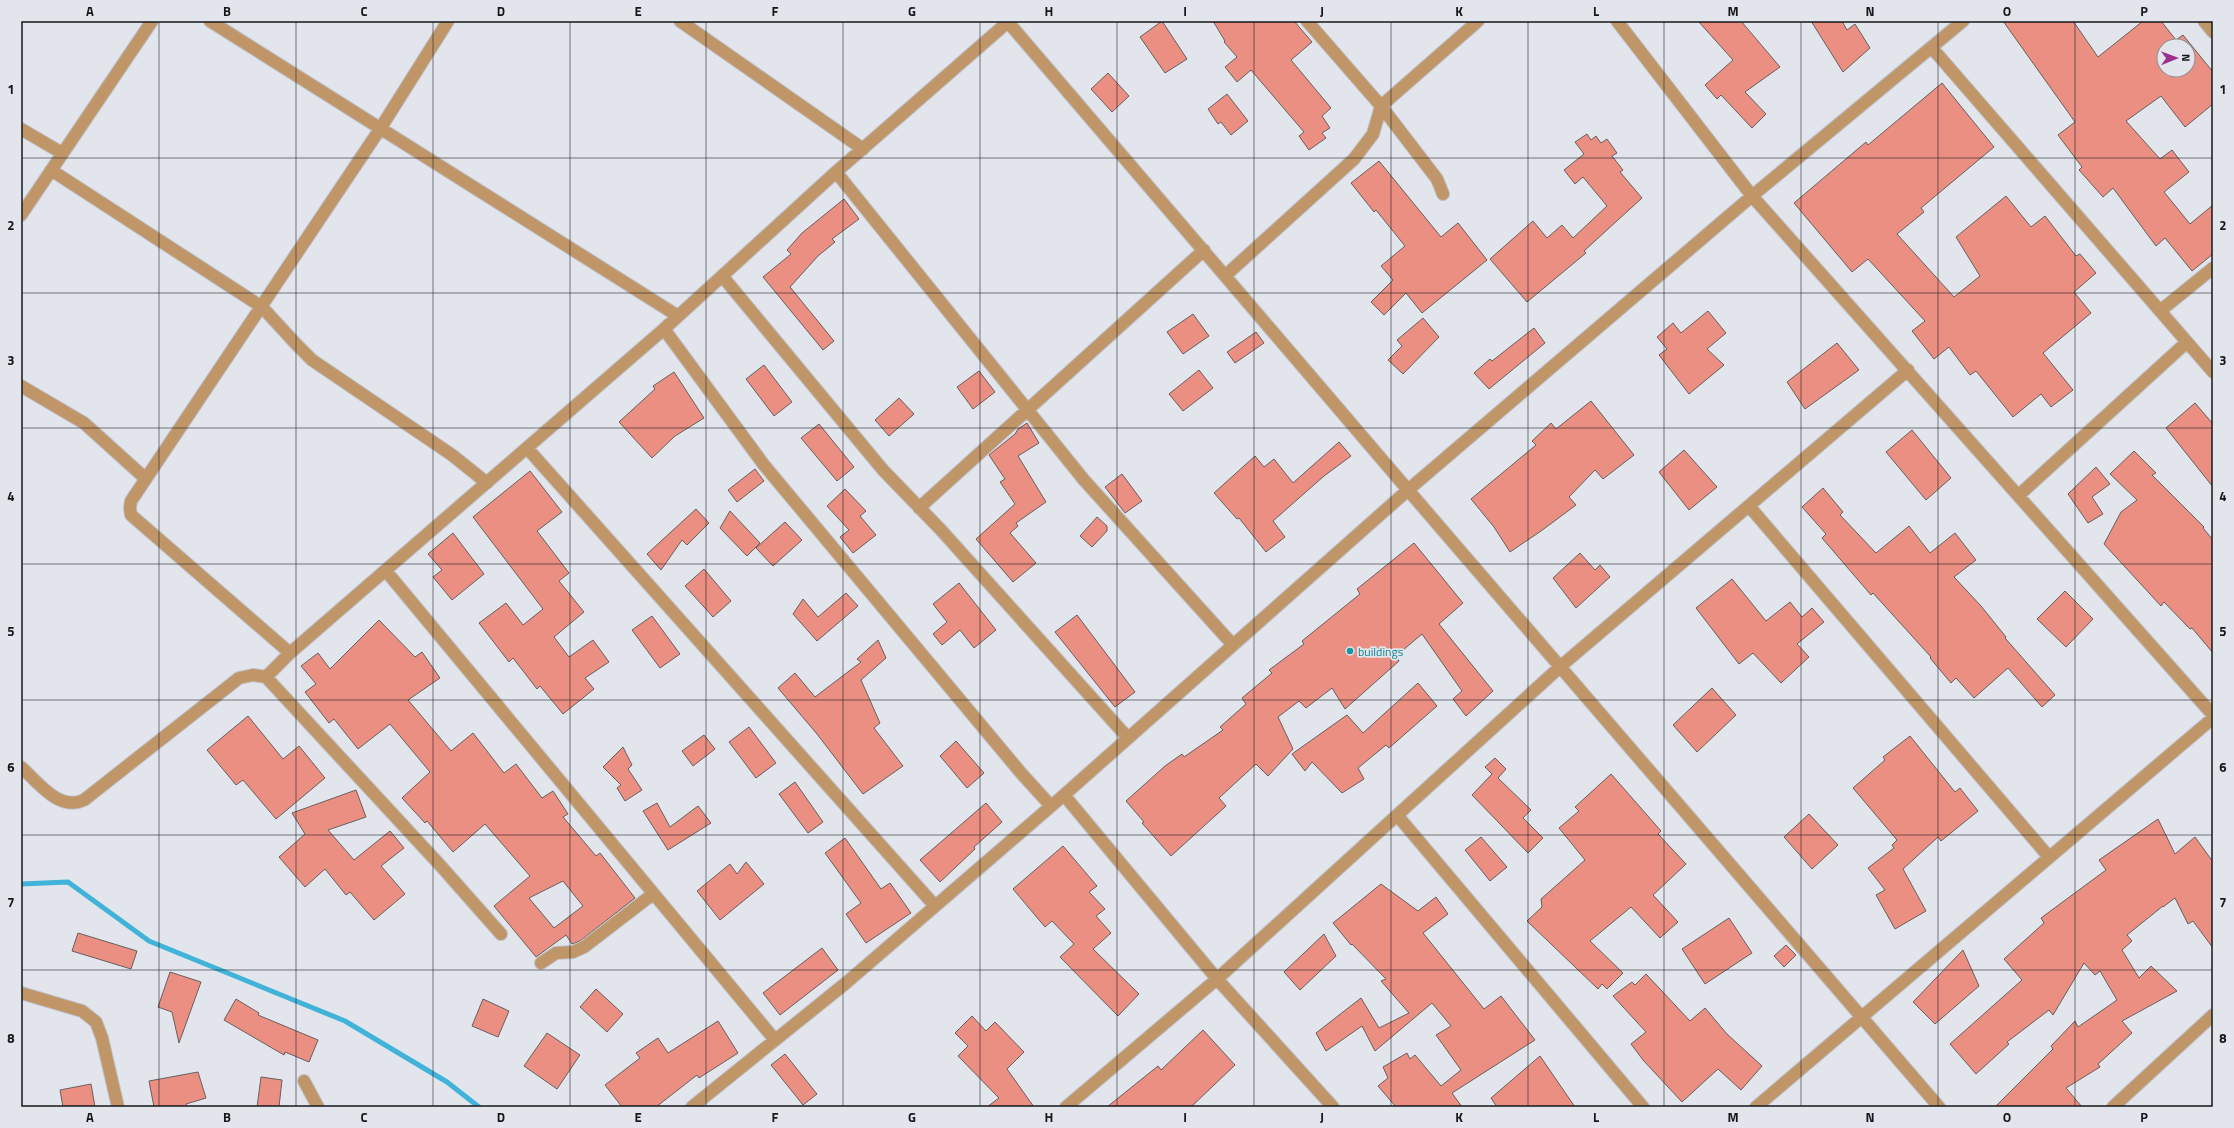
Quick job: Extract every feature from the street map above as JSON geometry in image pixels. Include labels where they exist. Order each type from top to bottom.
[{"type":"street","points":[[21,215],[152,21]]},
{"type":"street","points":[[210,21],[678,316]]},
{"type":"street","points":[[290,653],[132,515],[131,501],[380,129],[448,21]]},
{"type":"street","points":[[680,21],[863,149]]},
{"type":"street","points":[[266,677],[290,653],[723,277],[836,172],[1008,21],[1408,490],[1939,1107]]},
{"type":"street","points":[[1307,21],[1381,106],[1436,179],[1443,194]]},
{"type":"street","points":[[1226,275],[1354,159],[1373,134],[1381,106],[1478,21]]},
{"type":"street","points":[[1617,21],[1752,196],[2019,495],[2213,716],[1756,1107]]},
{"type":"street","points":[[692,1107],[846,983],[1064,795],[1408,490],[1752,196],[1963,21]]},
{"type":"street","points":[[2204,21],[2213,32]]},
{"type":"street","points":[[1932,48],[2213,372]]},
{"type":"street","points":[[21,128],[62,153]]},
{"type":"street","points":[[51,170],[262,307],[312,360],[452,455],[487,482]]},
{"type":"street","points":[[836,172],[1026,411],[1089,485],[1233,645]]},
{"type":"street","points":[[919,508],[1204,250]]},
{"type":"street","points":[[2160,311],[2213,268]]},
{"type":"street","points":[[723,277],[883,470],[941,530],[1128,738]]},
{"type":"street","points":[[664,329],[764,465],[1021,773],[1051,806]]},
{"type":"street","points":[[2019,495],[2187,342]]},
{"type":"street","points":[[1066,1107],[1218,979],[1561,666],[1908,370]]},
{"type":"street","points":[[21,386],[84,423],[146,480]]},
{"type":"street","points":[[527,448],[935,906]]},
{"type":"street","points":[[1749,506],[2049,856]]},
{"type":"street","points":[[386,571],[775,1040]]},
{"type":"street","points":[[21,767],[56,798],[66,803],[76,803],[84,800],[239,678],[253,675],[266,677],[439,864],[501,934]]},
{"type":"street","points":[[1064,795],[1218,979],[1333,1107]]},
{"type":"street","points":[[1397,815],[1643,1107]]},
{"type":"street","points":[[541,963],[556,953],[573,952],[584,947],[654,894]]},
{"type":"street","points":[[21,993],[82,1011],[96,1022],[102,1038],[118,1107]]},
{"type":"street","points":[[2113,1107],[2213,1015]]},
{"type":"street","points":[[304,1081],[318,1107]]},
{"type":"building","points":[[1162,21],[1187,59],[1165,73],[1140,37]]},
{"type":"building","points":[[1213,21],[1294,21],[1312,42],[1291,60],[1331,108],[1322,116],[1330,128],[1322,133],[1326,138],[1309,150],[1299,136],[1304,132],[1251,70],[1237,82],[1225,67],[1237,57],[1224,42],[1225,41]]},
{"type":"building","points":[[1698,21],[1741,21],[1780,67],[1745,92],[1766,114],[1752,128],[1721,95],[1717,99],[1705,85],[1733,60]]},
{"type":"building","points":[[1811,21],[1842,21],[1847,30],[1855,24],[1870,48],[1843,72]]},
{"type":"building","points":[[2003,21],[2073,21],[2098,57],[2143,21],[2161,21],[2174,38],[2156,38],[2156,78],[2196,78],[2196,51],[2213,72],[2213,104],[2185,127],[2161,96],[2126,121],[2160,159],[2172,150],[2189,172],[2164,192],[2190,224],[2213,205],[2213,254],[2192,271],[2165,238],[2156,246],[2113,188],[2103,197],[2079,170],[2082,167],[2058,135],[2075,122]]},
{"type":"building","points":[[1108,73],[1129,96],[1112,112],[1091,89]]},
{"type":"building","points":[[1942,83],[1994,147],[1921,208],[1924,212],[1897,234],[1954,297],[1980,276],[1956,237],[2006,196],[2031,227],[2045,216],[2076,256],[2080,254],[2096,273],[2074,292],[2091,313],[2043,353],[2073,390],[2051,407],[2041,394],[2013,417],[1976,371],[1970,375],[1949,347],[1934,359],[1912,331],[1925,321],[1868,259],[1852,272],[1794,203],[1866,142],[1868,145]]},
{"type":"building","points":[[1227,94],[1248,121],[1231,135],[1221,122],[1218,124],[1208,109]]},
{"type":"building","points":[[1587,134],[1591,140],[1596,136],[1601,143],[1607,139],[1617,153],[1612,156],[1623,170],[1620,172],[1642,198],[1584,251],[1586,253],[1527,302],[1490,259],[1533,221],[1547,238],[1562,225],[1573,238],[1607,206],[1583,177],[1575,184],[1564,170],[1584,154],[1575,142]]},
{"type":"building","points":[[1379,161],[1441,237],[1458,223],[1487,260],[1422,313],[1406,293],[1384,315],[1371,302],[1393,280],[1381,266],[1405,246],[1376,210],[1374,212],[1351,183]]},
{"type":"building","points":[[844,199],[859,219],[832,239],[835,242],[818,256],[790,287],[834,341],[823,350],[763,277],[791,254],[787,250],[802,233]]},
{"type":"building","points":[[1708,311],[1726,333],[1707,349],[1724,365],[1689,394],[1659,355],[1667,349],[1657,337],[1673,323],[1681,333]]},
{"type":"building","points":[[1193,314],[1209,336],[1183,354],[1167,332]]},
{"type":"building","points":[[1423,318],[1439,337],[1403,374],[1388,360],[1402,346],[1397,340]]},
{"type":"building","points":[[1534,328],[1545,343],[1489,389],[1474,373],[1490,359],[1492,361]]},
{"type":"building","points":[[1256,332],[1264,343],[1235,363],[1227,352]]},
{"type":"building","points":[[1837,343],[1859,370],[1805,409],[1787,382]]},
{"type":"building","points":[[764,365],[792,402],[774,416],[746,379]]},
{"type":"building","points":[[1199,370],[1213,388],[1183,411],[1169,394]]},
{"type":"building","points":[[979,371],[995,392],[973,409],[957,387]]},
{"type":"building","points":[[674,372],[704,418],[675,436],[652,458],[619,422],[655,389],[653,386]]},
{"type":"building","points":[[899,398],[914,414],[889,436],[875,420]]},
{"type":"building","points":[[1591,401],[1634,455],[1603,479],[1595,470],[1569,497],[1576,505],[1510,552],[1494,527],[1471,499],[1536,445],[1532,441],[1551,423],[1556,429]]},
{"type":"building","points":[[2195,403],[2213,424],[2213,487],[2166,428]]},
{"type":"building","points":[[1027,423],[1039,443],[1018,456],[1046,502],[1016,523],[1018,526],[1010,533],[1036,563],[1013,582],[976,539],[1015,504],[1000,482],[1005,479],[989,455],[1015,434],[1018,429]]},
{"type":"building","points":[[819,424],[854,467],[837,481],[801,438]]},
{"type":"building","points":[[1912,430],[1951,478],[1926,500],[1886,452]]},
{"type":"building","points":[[1339,442],[1351,456],[1324,476],[1273,521],[1285,537],[1266,552],[1239,518],[1237,519],[1214,493],[1255,456],[1264,467],[1274,459],[1293,483]]},
{"type":"building","points":[[1684,450],[1717,487],[1689,510],[1659,472]]},
{"type":"building","points":[[2134,451],[2156,473],[2152,475],[2204,527],[2203,528],[2213,540],[2213,653],[2192,628],[2190,629],[2164,602],[2161,606],[2104,544],[2121,512],[2137,500],[2110,474]]},
{"type":"building","points":[[2096,467],[2110,484],[2092,497],[2103,514],[2088,523],[2068,494]]},
{"type":"building","points":[[755,469],[764,481],[737,502],[728,490]]},
{"type":"building","points":[[530,471],[562,512],[537,531],[569,573],[559,581],[584,612],[554,637],[569,657],[593,640],[609,662],[585,678],[594,689],[563,714],[540,686],[537,689],[513,658],[509,662],[479,623],[506,603],[523,625],[543,609],[473,517]]},
{"type":"building","points":[[1122,474],[1142,501],[1125,513],[1105,487]]},
{"type":"building","points":[[1823,488],[1843,512],[1840,515],[1876,553],[1909,526],[1930,553],[1955,533],[1976,560],[1954,577],[1981,606],[2006,637],[2005,638],[2055,695],[2042,707],[2008,668],[1974,698],[1956,678],[1951,683],[1930,658],[1931,657],[1873,593],[1871,595],[1822,538],[1826,534],[1802,507]]},
{"type":"building","points":[[845,489],[866,511],[860,516],[876,535],[853,553],[840,537],[849,530],[827,506]]},
{"type":"building","points":[[696,509],[709,523],[687,545],[682,540],[661,570],[647,554]]},
{"type":"building","points":[[730,511],[760,543],[747,556],[720,528]]},
{"type":"building","points":[[1097,517],[1107,526],[1107,531],[1092,547],[1080,536]]},
{"type":"building","points":[[785,522],[802,540],[773,566],[756,548]]},
{"type":"building","points":[[453,533],[484,574],[452,600],[433,577],[442,570],[428,554]]},
{"type":"building","points":[[1414,543],[1463,603],[1439,624],[1493,691],[1466,716],[1453,699],[1462,691],[1422,634],[1396,656],[1399,661],[1345,709],[1332,688],[1306,708],[1299,701],[1278,717],[1293,749],[1268,776],[1256,764],[1219,798],[1226,806],[1171,856],[1142,823],[1144,822],[1126,801],[1165,766],[1182,754],[1184,757],[1223,730],[1220,727],[1246,704],[1242,698],[1272,673],[1269,670],[1304,644],[1302,641],[1360,594],[1357,589]]},
{"type":"building","points":[[1580,553],[1595,570],[1600,565],[1610,577],[1576,608],[1553,578]]},
{"type":"building","points":[[704,569],[731,601],[713,617],[685,586]]},
{"type":"building","points":[[1732,579],[1766,621],[1790,602],[1802,617],[1812,608],[1824,622],[1797,644],[1809,657],[1781,683],[1753,653],[1739,664],[1696,608]]},
{"type":"building","points":[[959,583],[996,630],[974,648],[960,630],[942,645],[933,634],[947,622],[933,604]]},
{"type":"building","points":[[2065,591],[2093,619],[2066,647],[2037,619]]},
{"type":"building","points":[[846,593],[858,606],[817,641],[793,614],[803,599],[818,617]]},
{"type":"building","points":[[1077,615],[1135,692],[1115,707],[1055,632]]},
{"type":"building","points":[[652,616],[680,654],[660,668],[632,630]]},
{"type":"building","points":[[379,620],[415,657],[422,652],[440,678],[408,700],[451,751],[473,733],[504,773],[516,764],[542,798],[553,791],[568,814],[563,817],[596,856],[600,853],[635,898],[580,941],[572,944],[566,935],[536,957],[494,906],[530,876],[485,824],[453,852],[427,821],[425,823],[402,798],[430,772],[390,724],[358,749],[334,719],[329,723],[305,692],[316,684],[301,666],[318,653],[330,669]],"holes":[[[563,881],[583,906],[554,928],[529,898]]]},
{"type":"building","points":[[878,640],[886,658],[861,680],[880,723],[874,728],[903,766],[863,794],[817,734],[778,688],[795,673],[815,697],[861,662],[857,659]]},
{"type":"building","points":[[1418,683],[1437,706],[1389,748],[1386,745],[1358,768],[1364,779],[1342,793],[1312,762],[1305,771],[1292,754],[1347,715],[1363,733]]},
{"type":"building","points":[[1712,688],[1736,715],[1697,752],[1673,725]]},
{"type":"building","points":[[248,716],[283,759],[299,746],[325,778],[276,819],[243,780],[236,785],[207,750]]},
{"type":"building","points":[[749,727],[776,763],[756,778],[729,742]]},
{"type":"building","points":[[704,735],[715,749],[693,766],[682,751]]},
{"type":"building","points":[[1910,736],[1955,792],[1960,788],[1978,811],[1941,841],[1938,837],[1903,869],[1926,911],[1895,929],[1876,895],[1885,890],[1868,868],[1894,848],[1892,845],[1897,840],[1853,788],[1885,760],[1883,757]]},
{"type":"building","points":[[956,741],[984,773],[967,788],[940,756]]},
{"type":"building","points":[[623,747],[632,765],[628,769],[642,790],[625,801],[617,788],[621,785],[603,767]]},
{"type":"building","points":[[1495,758],[1506,769],[1498,778],[1531,810],[1523,818],[1543,838],[1528,853],[1472,795],[1492,774],[1485,767]]},
{"type":"building","points":[[1611,774],[1661,831],[1658,834],[1686,864],[1653,895],[1678,922],[1660,938],[1631,907],[1590,941],[1623,973],[1607,989],[1602,984],[1598,989],[1527,921],[1542,907],[1541,899],[1585,860],[1559,828],[1579,811],[1575,807]]},
{"type":"building","points":[[795,782],[823,822],[808,833],[779,794]]},
{"type":"building","points":[[356,790],[366,817],[328,830],[354,860],[390,831],[404,848],[381,866],[405,894],[374,920],[350,892],[346,895],[325,869],[305,887],[279,857],[305,834],[292,813]]},
{"type":"building","points":[[657,803],[670,827],[698,806],[711,823],[668,850],[643,811]]},
{"type":"building","points":[[986,803],[1002,822],[974,847],[975,849],[940,882],[920,860]]},
{"type":"building","points":[[1809,814],[1838,845],[1812,869],[1784,837]]},
{"type":"building","points":[[2158,819],[2175,854],[2195,837],[2213,862],[2213,948],[2193,921],[2188,924],[2175,898],[2163,906],[2127,935],[2132,941],[2122,950],[2139,978],[2151,966],[2177,991],[2122,1021],[2132,1033],[2098,1064],[2100,1067],[2066,1088],[2082,1107],[1995,1107],[2053,1049],[2051,1046],[2075,1021],[2078,1027],[2117,1000],[2100,971],[2095,975],[2084,963],[2053,1015],[2049,1010],[2007,1042],[2009,1044],[1976,1074],[1950,1044],[2022,980],[2004,959],[2044,923],[2041,918],[2106,870],[2099,860]]},
{"type":"building","points":[[1481,837],[1507,867],[1490,881],[1465,850]]},
{"type":"building","points":[[845,838],[881,889],[890,883],[911,913],[866,943],[846,914],[861,903],[825,853]]},
{"type":"building","points":[[1063,846],[1097,886],[1089,892],[1105,909],[1096,916],[1111,933],[1093,949],[1139,994],[1118,1016],[1060,957],[1074,944],[1052,921],[1045,927],[1013,889]]},
{"type":"building","points":[[746,862],[764,884],[720,920],[697,891],[730,864],[737,874]]},
{"type":"building","points":[[1381,884],[1418,911],[1436,897],[1448,914],[1423,933],[1484,1009],[1501,996],[1535,1040],[1452,1093],[1462,1107],[1396,1107],[1378,1086],[1388,1078],[1383,1067],[1407,1053],[1410,1059],[1415,1055],[1441,1086],[1461,1070],[1436,1035],[1451,1026],[1432,1003],[1375,1051],[1362,1026],[1326,1051],[1316,1033],[1361,998],[1379,1028],[1409,1013],[1381,981],[1386,979],[1352,944],[1351,945],[1333,923]]},
{"type":"building","points":[[1729,918],[1752,953],[1705,984],[1682,949]]},
{"type":"building","points":[[78,933],[137,951],[131,969],[72,951]]},
{"type":"building","points":[[1324,934],[1336,956],[1300,990],[1284,972]]},
{"type":"building","points":[[1786,945],[1796,955],[1784,967],[1774,956]]},
{"type":"building","points":[[822,948],[838,970],[780,1015],[763,993]]},
{"type":"building","points":[[1963,950],[1979,986],[1935,1024],[1913,1002]]},
{"type":"building","points":[[170,972],[201,982],[179,1043],[172,1012],[158,1007]]},
{"type":"building","points":[[1646,974],[1690,1021],[1705,1008],[1727,1034],[1762,1066],[1741,1090],[1718,1069],[1682,1102],[1643,1060],[1631,1044],[1646,1032],[1613,996],[1632,982],[1635,985]]},
{"type":"building","points":[[596,989],[623,1014],[607,1032],[580,1007]]},
{"type":"building","points":[[236,999],[259,1013],[258,1015],[318,1040],[309,1062],[285,1052],[284,1055],[224,1020]]},
{"type":"building","points":[[483,999],[509,1011],[498,1037],[472,1026]]},
{"type":"building","points":[[972,1016],[986,1031],[995,1022],[1024,1052],[1007,1069],[1034,1107],[987,1107],[999,1098],[958,1056],[968,1046],[955,1033]]},
{"type":"building","points":[[718,1021],[738,1053],[699,1078],[697,1075],[656,1107],[622,1107],[605,1085],[640,1058],[636,1053],[658,1038],[668,1053]]},
{"type":"building","points":[[1203,1030],[1235,1065],[1191,1107],[1107,1107],[1158,1066],[1161,1070]]},
{"type":"building","points":[[547,1033],[580,1055],[557,1089],[524,1066]]},
{"type":"building","points":[[785,1054],[817,1094],[803,1105],[771,1065]]},
{"type":"building","points":[[1540,1056],[1575,1107],[1497,1107],[1491,1098]]},
{"type":"building","points":[[198,1072],[206,1098],[186,1104],[187,1107],[154,1107],[149,1081]]},
{"type":"building","points":[[261,1077],[282,1080],[279,1107],[257,1107]]},
{"type":"building","points":[[91,1084],[95,1107],[63,1107],[60,1090]]},
{"type":"waterway","points":[[21,884],[68,882],[149,941],[345,1021],[447,1082],[479,1107]]},
{"type":"place","name":"buildings","points":[[1350,651]]}]
